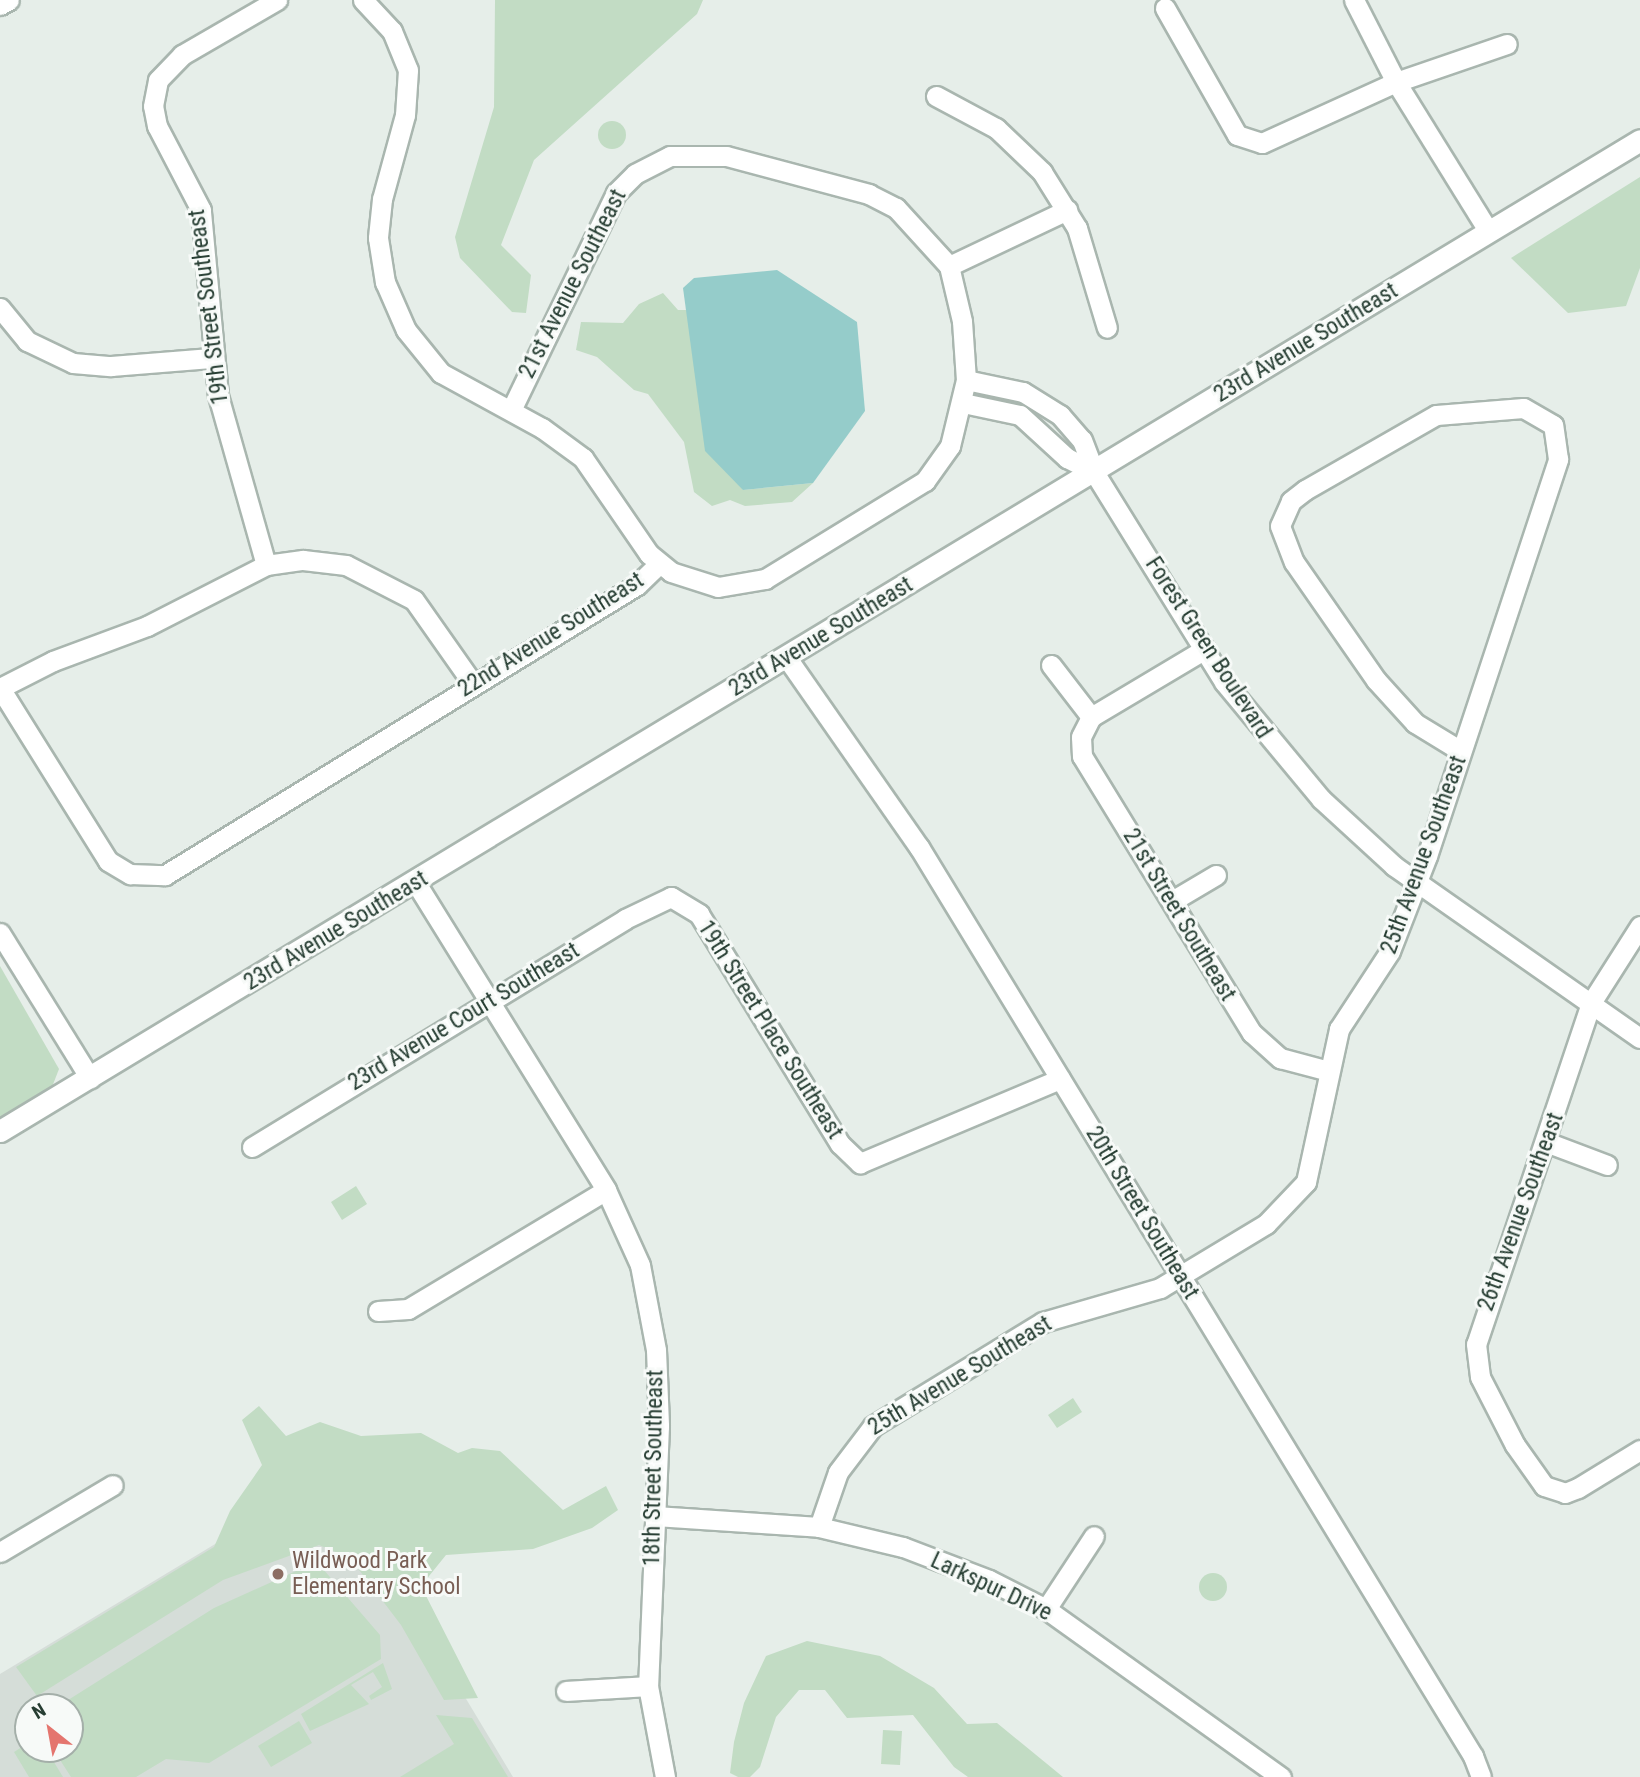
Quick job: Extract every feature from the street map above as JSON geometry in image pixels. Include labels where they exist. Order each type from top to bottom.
[{"type":"street","points":[[0,5],[9,0]]},
{"type":"street","name":"19th Street Southeast","points":[[267,565],[223,420],[211,358],[201,210],[153,117],[156,87],[182,55],[277,0]]},
{"type":"street","points":[[363,0],[392,32],[408,70],[405,115],[379,218],[384,282],[426,358],[478,397],[511,410],[583,458],[659,564]]},
{"type":"street","points":[[1354,0],[1396,82],[1489,232]]},
{"type":"street","points":[[1166,8],[1225,117],[1237,135],[1252,142],[1276,140],[1396,82],[1507,44]]},
{"type":"street","points":[[936,96],[1008,136],[1042,172],[1067,209],[1098,287],[1107,328]]},
{"type":"street","name":"23rd Avenue Southeast","points":[[0,1131],[416,883],[1640,140]]},
{"type":"street","name":"21st Avenue Southeast","points":[[511,410],[610,204],[625,181],[646,168],[684,153],[726,156],[838,184],[896,208],[949,266]]},
{"type":"street","points":[[949,266],[1067,209]]},
{"type":"street","name":"22nd Avenue Southeast","points":[[0,688],[108,861],[130,874],[165,875],[638,585],[659,564],[718,587],[765,579],[925,481],[950,446],[963,403],[966,380],[958,304],[949,266]]},
{"type":"street","points":[[0,308],[27,341],[73,363],[111,366],[211,358]]},
{"type":"street","name":"Forest Green Boulevard","points":[[966,380],[994,383],[1045,403],[1082,440],[1094,472],[1205,649],[1250,719],[1289,766],[1414,880],[1640,1038]]},
{"type":"street","points":[[963,403],[1020,415],[1067,458],[1094,472]]},
{"type":"street","name":"25th Avenue Southeast","points":[[819,1527],[838,1472],[873,1426],[1043,1322],[1144,1295],[1180,1276],[1266,1224],[1295,1199],[1313,1165],[1339,1029],[1384,966],[1461,751],[1558,459],[1559,438],[1542,415],[1523,408],[1436,415],[1305,490],[1283,512],[1280,526],[1289,552],[1352,649],[1415,723],[1461,751]]},
{"type":"street","points":[[0,688],[53,661],[147,626],[267,565],[323,560],[388,583],[423,609],[473,684]]},
{"type":"street","points":[[1051,665],[1091,717],[1205,649]]},
{"type":"street","name":"20th Street Southeast","points":[[787,658],[919,847],[1473,1756],[1481,1777]]},
{"type":"street","name":"21st Street Southeast","points":[[1091,717],[1081,737],[1082,756],[1259,1042],[1280,1058],[1329,1071]]},
{"type":"street","points":[[1172,901],[1216,875]]},
{"type":"street","name":"18th Street Southeast","points":[[416,883],[606,1190],[639,1265],[656,1350],[648,1686],[665,1777]]},
{"type":"street","name":"19th Street Place Southeast","points":[[679,898],[699,914],[840,1144],[860,1163],[1060,1079]]},
{"type":"street","name":"23rd Avenue Court Southeast","points":[[253,1147],[655,902],[679,898]]},
{"type":"street","name":"26th Avenue Southeast","points":[[1640,926],[1591,1003],[1476,1344],[1480,1377],[1515,1445],[1534,1475],[1555,1491],[1578,1488],[1640,1450]]},
{"type":"street","points":[[0,933],[90,1078]]},
{"type":"street","points":[[1546,1142],[1607,1165]]},
{"type":"street","points":[[378,1311],[408,1309],[606,1190]]},
{"type":"street","points":[[0,1552],[113,1485]]},
{"type":"street","name":"Larkspur Drive","points":[[654,1516],[819,1527],[903,1547],[1046,1609],[1281,1777]]},
{"type":"street","points":[[1046,1609],[1094,1536]]},
{"type":"street","points":[[566,1691],[648,1686]]},
{"type":"shaded area","name":"Wildwood Park Elementary School","points":[[331,1474],[513,1777],[0,1777],[0,1674]]},
{"type":"green space","points":[[495,0],[703,0],[697,14],[534,160],[501,245],[531,275],[526,313],[512,312],[460,258],[455,237],[494,107]]},
{"type":"green space","points":[[612,121],[622,125],[626,135],[622,145],[612,149],[602,145],[598,135],[602,125]]},
{"type":"green space","points":[[1640,177],[1640,268],[1626,306],[1568,313],[1511,258]]},
{"type":"green space","points":[[663,293],[678,310],[688,310],[743,490],[813,483],[792,502],[745,506],[730,500],[712,506],[694,492],[684,442],[648,394],[634,390],[597,357],[576,350],[581,322],[623,323],[639,304]]},
{"type":"green space","points":[[0,966],[59,1069],[52,1087],[0,1118]]},
{"type":"green space","points":[[356,1186],[367,1204],[342,1220],[331,1202]]},
{"type":"green space","points":[[1073,1398],[1082,1412],[1057,1428],[1048,1415]]},
{"type":"green space","points":[[259,1406],[286,1436],[320,1422],[361,1436],[421,1433],[458,1453],[472,1448],[500,1451],[563,1510],[606,1486],[618,1510],[592,1528],[533,1549],[446,1555],[421,1586],[478,1698],[444,1700],[401,1625],[350,1558],[319,1545],[223,1580],[42,1693],[35,1693],[16,1667],[214,1547],[230,1511],[262,1465],[242,1420]]},
{"type":"green space","points":[[307,1566],[323,1569],[380,1635],[381,1659],[209,1763],[166,1759],[136,1777],[71,1777],[62,1763],[84,1763],[84,1693],[79,1693],[214,1608]]},
{"type":"green space","points":[[1213,1573],[1223,1577],[1227,1587],[1223,1597],[1213,1601],[1203,1597],[1199,1587],[1203,1577]]},
{"type":"green space","points":[[807,1641],[880,1656],[934,1688],[967,1724],[997,1723],[1063,1777],[968,1777],[954,1767],[913,1715],[847,1718],[825,1690],[799,1690],[776,1717],[760,1767],[750,1777],[738,1777],[730,1773],[734,1742],[744,1703],[766,1656]]},
{"type":"green space","points":[[383,1663],[392,1689],[371,1700],[369,1696],[382,1687],[373,1672],[351,1685],[369,1704],[310,1731],[301,1714]]},
{"type":"green space","points":[[436,1715],[472,1718],[508,1777],[400,1777],[454,1744]]},
{"type":"green space","points":[[299,1721],[312,1743],[271,1767],[258,1746]]},
{"type":"green space","points":[[883,1730],[902,1731],[900,1765],[881,1764]]},
{"type":"green space","points":[[21,1763],[54,1763],[63,1777],[29,1777]]},
{"type":"water","points":[[777,270],[857,322],[865,411],[813,483],[743,490],[705,451],[683,288],[694,278]]},
{"type":"place","name":"Wildwood Park Elementary School","points":[[278,1574]]}]
